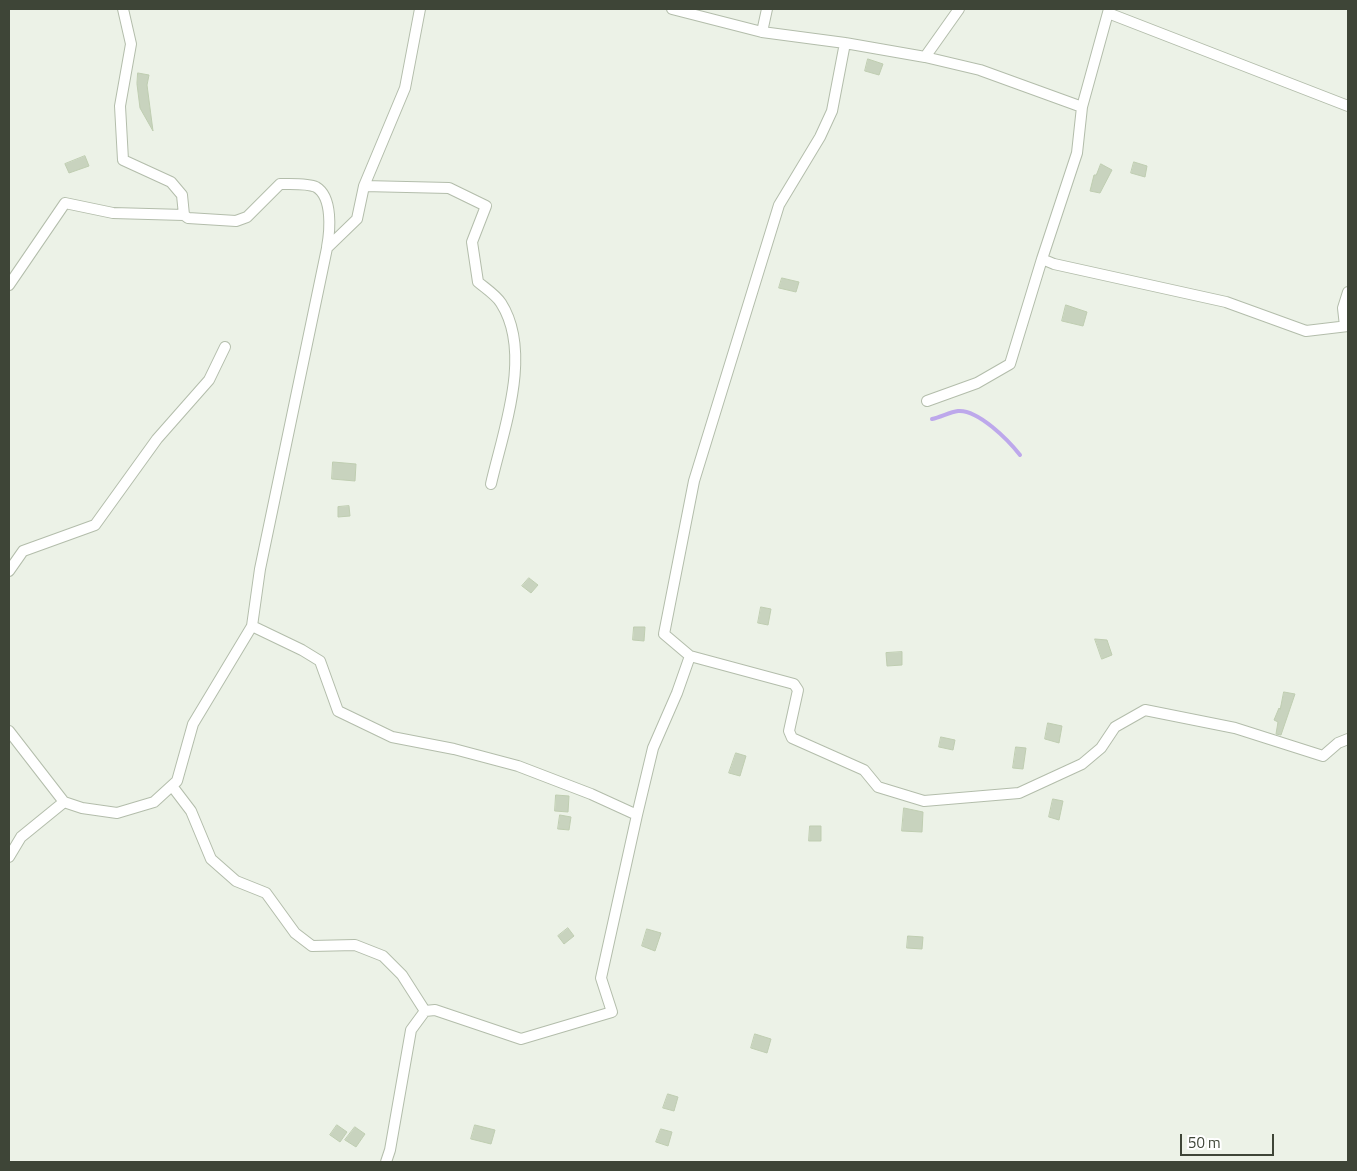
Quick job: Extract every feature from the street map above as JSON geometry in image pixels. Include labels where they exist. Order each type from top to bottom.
[{"type":"street","points":[[123,9],[130,44],[120,106],[122,160],[171,182],[182,195],[184,215]]},
{"type":"street","points":[[327,248],[357,218],[364,186],[405,88],[420,9]]},
{"type":"street","points":[[672,9],[762,32],[846,43],[925,57],[980,70],[1082,107]]},
{"type":"street","points":[[762,32],[767,9]]},
{"type":"street","points":[[925,57],[959,9]]},
{"type":"street","points":[[927,401],[977,383],[1010,364],[1077,153],[1082,107],[1108,11],[1348,106]]},
{"type":"street","points":[[846,43],[832,111],[820,137],[780,205],[694,481],[664,634],[690,656],[794,684],[798,690],[789,731],[792,738],[864,770],[878,787],[924,801],[1019,793],[1082,764],[1101,748],[1115,727],[1145,710],[1234,728],[1324,756],[1338,742],[1348,739]]},
{"type":"street","points":[[9,286],[65,203],[113,213],[184,215],[188,218],[236,221],[247,217],[280,184],[315,187],[324,196],[331,225],[260,569],[252,626],[193,724],[177,781],[154,802],[117,813],[82,808],[64,802],[9,731]]},
{"type":"street","points":[[364,186],[449,188],[486,206],[472,242],[478,282],[500,302],[513,331],[515,377],[491,484]]},
{"type":"street","points":[[1042,259],[1054,264],[1226,302],[1306,332],[1346,326],[1343,308],[1348,292]]},
{"type":"street","points":[[9,571],[23,551],[95,525],[157,439],[209,380],[225,347]]},
{"type":"street","points":[[252,626],[302,650],[320,661],[338,711],[392,737],[454,749],[518,766],[591,794],[637,816]]},
{"type":"street","points":[[386,1162],[390,1150],[411,1030],[426,1011],[435,1010],[520,1039],[612,1012],[601,978],[653,748],[677,693],[690,656]]},
{"type":"street","points":[[172,786],[191,811],[211,859],[236,881],[266,893],[295,933],[312,946],[355,945],[383,956],[402,975],[426,1011]]},
{"type":"street","points":[[9,857],[21,837],[64,802]]},
{"type":"building","points":[[868,59],[883,64],[879,75],[865,71]]},
{"type":"building","points":[[138,73],[149,75],[147,85],[153,131],[140,108],[137,84]]},
{"type":"building","points":[[85,156],[89,166],[69,173],[65,164]]},
{"type":"building","points":[[1134,162],[1147,166],[1145,177],[1131,173]]},
{"type":"building","points":[[1101,164],[1112,170],[1100,193],[1090,191],[1094,175],[1096,175]]},
{"type":"building","points":[[782,278],[799,282],[796,292],[779,288]]},
{"type":"building","points":[[1066,305],[1087,312],[1083,326],[1062,321]]},
{"type":"building","points":[[333,462],[356,464],[355,481],[332,479]]},
{"type":"building","points":[[349,506],[350,516],[338,517],[338,507]]},
{"type":"building","points":[[529,578],[538,585],[531,593],[522,586]]},
{"type":"building","points":[[761,607],[771,609],[768,625],[758,623]]},
{"type":"building","points":[[634,627],[645,627],[644,641],[633,640]]},
{"type":"building","points":[[1095,639],[1107,640],[1112,655],[1102,659]]},
{"type":"building","points":[[902,652],[902,665],[887,666],[886,653]]},
{"type":"building","points":[[1284,692],[1295,694],[1281,735],[1276,734],[1278,722],[1274,720],[1280,709]]},
{"type":"building","points":[[1048,723],[1062,726],[1059,743],[1045,739]]},
{"type":"building","points":[[941,737],[955,740],[953,750],[939,747]]},
{"type":"building","points":[[1016,747],[1026,748],[1023,769],[1013,768]]},
{"type":"building","points":[[736,753],[746,756],[740,776],[729,773]]},
{"type":"building","points":[[556,795],[569,796],[568,812],[555,811]]},
{"type":"building","points":[[1053,799],[1063,801],[1059,820],[1049,817]]},
{"type":"building","points":[[904,808],[923,812],[922,832],[902,831]]},
{"type":"building","points":[[560,815],[571,817],[569,830],[558,829]]},
{"type":"building","points":[[810,826],[821,826],[821,841],[809,841]]},
{"type":"building","points":[[568,928],[574,936],[564,944],[558,936]]},
{"type":"building","points":[[647,929],[661,933],[655,951],[642,946]]},
{"type":"building","points":[[908,936],[923,937],[922,949],[907,948]]},
{"type":"building","points":[[755,1034],[771,1039],[767,1053],[751,1048]]},
{"type":"building","points":[[668,1094],[678,1097],[674,1111],[663,1108]]},
{"type":"building","points":[[337,1125],[347,1132],[340,1142],[330,1135]]},
{"type":"building","points":[[475,1125],[495,1130],[491,1144],[471,1139]]},
{"type":"building","points":[[355,1127],[365,1134],[356,1147],[345,1140]]},
{"type":"building","points":[[661,1129],[672,1132],[668,1146],[656,1142]]},
{"type":"waterway","points":[[932,419],[958,411],[975,415],[1001,434],[1020,455]]}]
